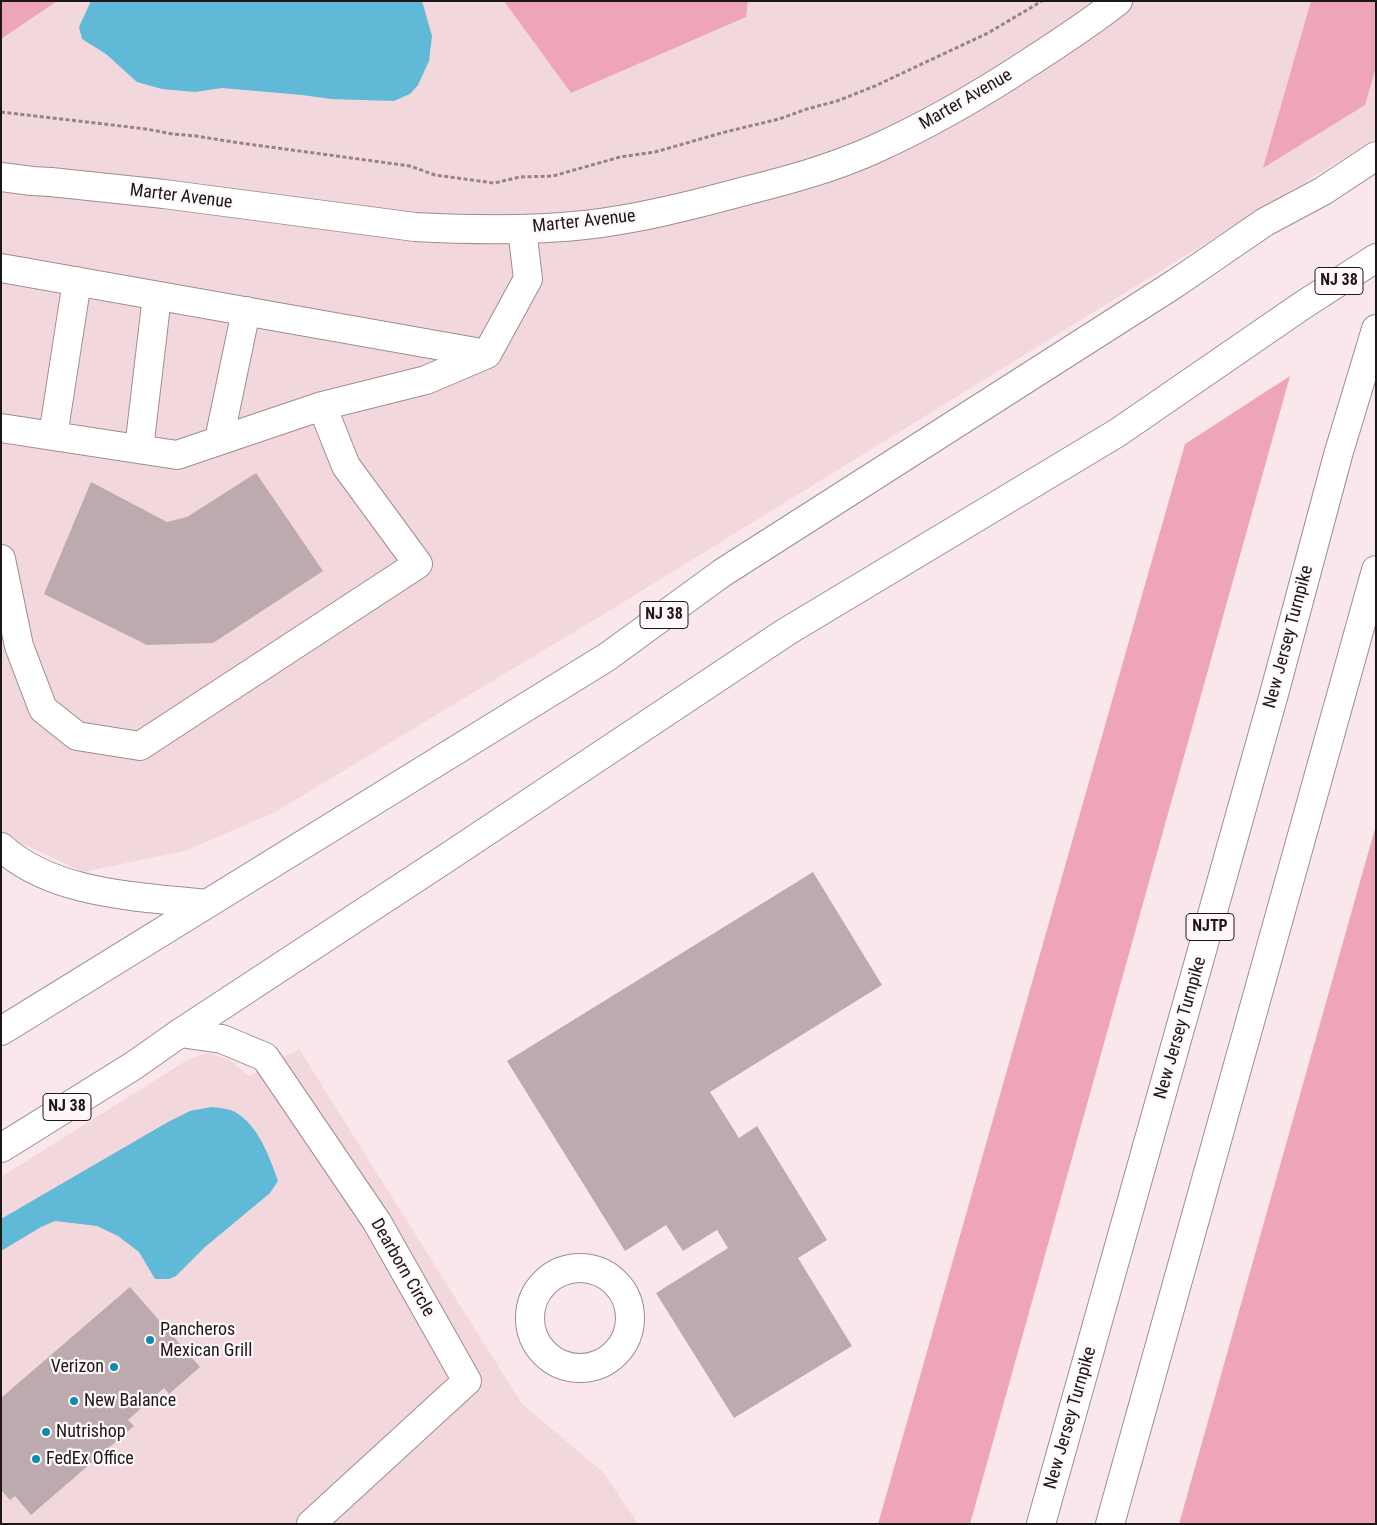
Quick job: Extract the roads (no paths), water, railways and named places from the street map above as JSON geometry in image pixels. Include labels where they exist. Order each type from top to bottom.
[{"type":"main road","name":"Marter Avenue","points":[[1,176],[32,182],[51,182],[164,194],[415,227],[456,230],[522,229],[586,225],[633,218],[777,183],[826,168],[874,150],[965,102],[1057,45],[1118,1]]},
{"type":"main road","name":"NJ 38","points":[[1,1031],[607,657],[722,573],[1168,288],[1265,222],[1323,191],[1376,156]]},
{"type":"main road","points":[[1,428],[177,455],[322,406],[426,380],[487,354],[528,279],[522,229]]},
{"type":"main road","name":"NJ 38","points":[[1,1148],[133,1066],[786,632],[1117,433],[1303,304],[1376,258]]},
{"type":"main road","points":[[1,268],[487,354]]},
{"type":"main road","points":[[53,436],[77,281]]},
{"type":"main road","points":[[139,449],[157,296]]},
{"type":"main road","points":[[219,440],[246,312]]},
{"type":"main road","name":"New Jersey Turnpike","points":[[1042,1524],[1274,694],[1338,455],[1376,329]]},
{"type":"main road","points":[[1,559],[19,646],[43,709],[77,736],[140,746],[418,564],[346,466],[322,406]]},
{"type":"main road","points":[[1110,1524],[1376,570]]},
{"type":"main road","points":[[1,847],[48,877],[94,890],[205,904]]},
{"type":"main road","name":"Dearborn Circle","points":[[180,1033],[222,1039],[265,1057],[377,1222],[467,1381],[311,1524]]},
{"type":"water","points":[[91,1],[422,1],[432,36],[429,61],[418,85],[410,94],[394,101],[331,99],[222,88],[195,92],[162,89],[137,82],[106,54],[82,39],[79,27]]},
{"type":"water","points":[[211,1107],[223,1108],[234,1112],[247,1122],[264,1146],[278,1181],[270,1193],[205,1247],[176,1276],[169,1279],[155,1279],[139,1252],[118,1236],[97,1226],[55,1221],[41,1227],[1,1251],[1,1219],[168,1122],[190,1111]]},
{"type":"place","name":"Pancheros Mexican Grill","points":[[150,1340]]},
{"type":"place","name":"Verizon","points":[[114,1367]]},
{"type":"place","name":"New Balance","points":[[74,1401]]},
{"type":"place","name":"Nutrishop","points":[[46,1432]]},
{"type":"place","name":"FedEx Office","points":[[36,1459]]}]
